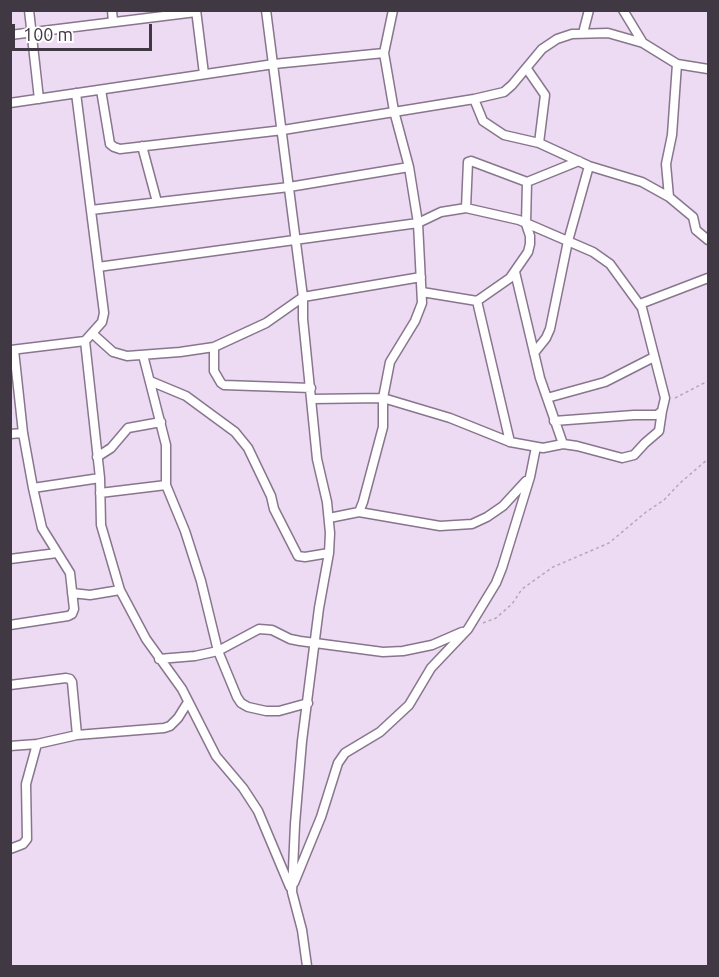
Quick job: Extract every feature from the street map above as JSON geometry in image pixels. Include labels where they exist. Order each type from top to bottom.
[{"type":"street","points":[[29,10],[39,99]]},
{"type":"street","points":[[112,10],[113,22]]},
{"type":"street","points":[[266,10],[303,297],[303,319],[317,459],[329,518],[329,553],[302,741],[292,888]]},
{"type":"street","points":[[359,512],[382,432],[383,398],[391,357],[415,321],[422,303],[418,223],[409,167],[394,111],[384,53],[393,10]]},
{"type":"street","points":[[583,33],[590,10]]},
{"type":"street","points":[[622,10],[643,43]]},
{"type":"street","points":[[10,35],[196,11],[204,74]]},
{"type":"street","points":[[101,90],[110,144],[120,149],[283,130],[474,99],[504,92],[542,50],[557,39],[572,34],[608,33],[643,43],[677,64],[708,69]]},
{"type":"street","points":[[10,103],[274,64],[384,53]]},
{"type":"street","points":[[669,196],[666,164],[672,135],[677,64]]},
{"type":"street","points":[[527,69],[545,95],[539,142]]},
{"type":"street","points":[[10,626],[72,614],[74,609],[69,573],[42,528],[23,433],[12,350],[85,341],[102,322],[104,313],[76,93]]},
{"type":"street","points":[[474,99],[483,121],[504,135],[539,142],[589,166],[642,182],[669,196],[693,218],[696,230],[708,240]]},
{"type":"street","points":[[142,146],[157,202]]},
{"type":"street","points":[[466,208],[468,162],[471,161],[527,182],[579,161]]},
{"type":"street","points":[[534,353],[550,329],[568,241],[589,166]]},
{"type":"street","points":[[91,210],[290,187],[409,167]]},
{"type":"street","points":[[422,292],[477,301],[503,284],[515,272],[528,252],[530,244],[526,224],[527,182]]},
{"type":"street","points":[[98,267],[418,223],[441,212],[466,208],[519,220],[603,257],[610,264],[640,304],[654,357],[663,407],[659,431],[634,455],[622,458],[563,444],[549,448],[510,442],[450,418],[383,398],[312,399]]},
{"type":"street","points":[[515,272],[534,353],[563,444]]},
{"type":"street","points":[[93,334],[113,352],[127,356],[214,347],[266,322],[303,297],[422,277]]},
{"type":"street","points":[[640,304],[708,278]]},
{"type":"street","points":[[477,301],[510,442]]},
{"type":"street","points":[[85,341],[100,477],[100,513],[104,538],[120,590],[146,639],[182,689],[216,756],[243,788],[258,811],[292,888],[308,966]]},
{"type":"street","points":[[214,347],[214,371],[220,383],[224,385],[311,388]]},
{"type":"street","points":[[143,355],[161,422],[167,466],[166,485],[185,531],[201,580],[218,651],[241,704],[266,711],[279,711],[308,702]]},
{"type":"street","points":[[547,398],[605,382],[654,357]]},
{"type":"street","points":[[150,381],[186,396],[235,432],[249,448],[272,496],[274,509],[298,556],[329,553]]},
{"type":"street","points":[[554,421],[634,415],[657,416],[663,407]]},
{"type":"street","points":[[97,457],[111,448],[128,428],[161,422]]},
{"type":"street","points":[[10,434],[23,433]]},
{"type":"street","points":[[292,888],[321,817],[338,763],[345,753],[380,732],[409,705],[431,668],[468,629],[502,568],[530,477],[536,447]]},
{"type":"street","points":[[33,488],[100,477]]},
{"type":"street","points":[[329,518],[359,512],[440,526],[472,524],[503,506],[530,477]]},
{"type":"street","points":[[100,493],[166,485]]},
{"type":"street","points":[[10,559],[57,553]]},
{"type":"street","points":[[72,593],[90,595],[120,590]]},
{"type":"street","points":[[159,659],[195,656],[218,651],[259,629],[272,630],[300,641],[383,652],[403,651],[432,645],[468,629]]},
{"type":"street","points":[[10,685],[70,679],[77,735]]},
{"type":"street","points":[[10,746],[37,744],[77,735],[164,728],[170,726],[178,718],[188,702]]},
{"type":"street","points":[[10,849],[23,844],[27,839],[26,784],[37,744]]},
{"type":"path","points":[[663,407],[708,381]]},
{"type":"path","points":[[468,629],[496,618],[512,604],[522,589],[552,567],[609,543],[664,500],[708,459]]}]
